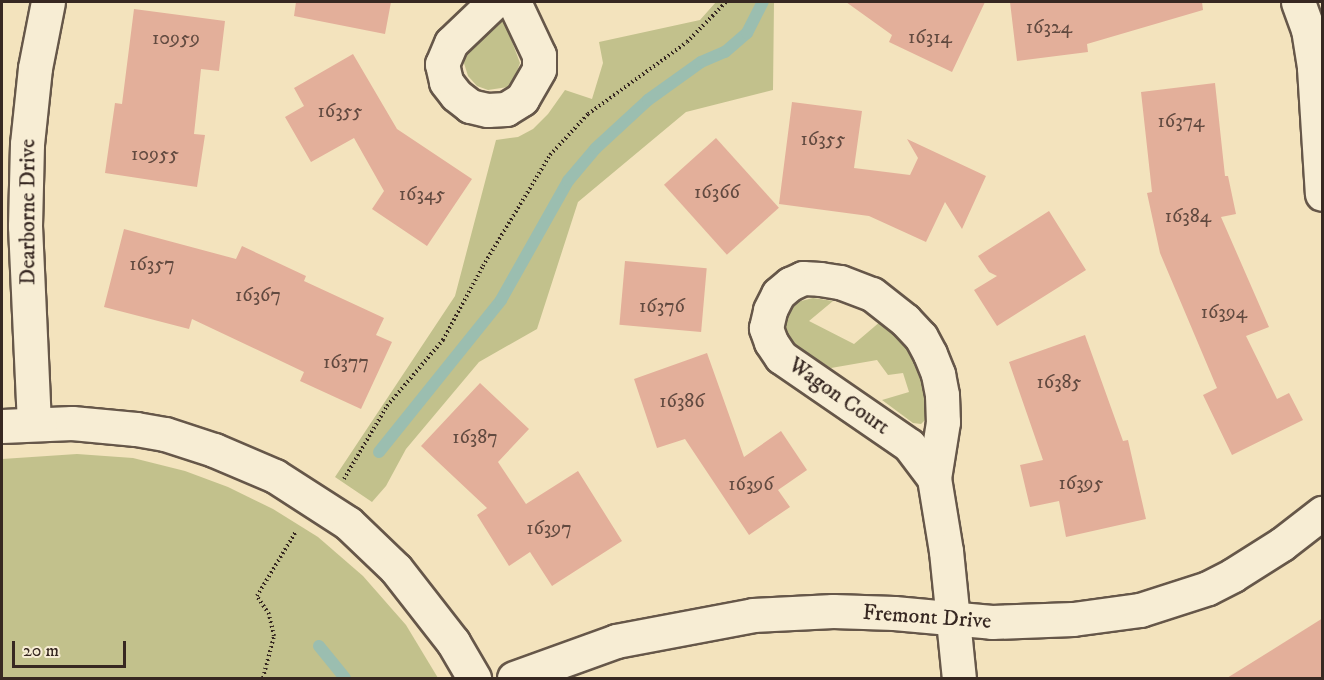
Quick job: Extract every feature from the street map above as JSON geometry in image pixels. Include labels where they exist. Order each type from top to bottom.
[{"type":"street","name":"Dearborne Drive","points":[[34,424],[26,226],[27,144],[34,78],[48,2]]},
{"type":"street","points":[[494,2],[452,44],[442,64],[446,82],[456,95],[470,106],[488,110],[506,109],[522,99],[539,69],[539,55],[513,2]]},
{"type":"street","points":[[1298,2],[1308,29],[1314,68],[1323,194]]},
{"type":"street","name":"Wagon Court","points":[[934,478],[909,445],[781,357],[766,328],[770,310],[778,294],[789,284],[803,278],[820,279],[855,288],[887,304],[921,337],[938,374],[943,422],[934,478],[946,551],[959,678]]},
{"type":"street","points":[[2,426],[106,425],[165,434],[243,461],[300,489],[348,523],[396,569],[453,642],[474,678]]},
{"type":"street","name":"Fremont Drive","points":[[514,678],[615,641],[753,615],[833,611],[992,622],[1052,621],[1140,610],[1208,588],[1233,576],[1282,544],[1323,513]]},
{"type":"path","points":[[342,481],[387,406],[444,340],[483,266],[550,155],[588,114],[687,42],[726,2]]},
{"type":"path","points":[[263,678],[274,636],[269,614],[257,596],[301,525]]},
{"type":"shaded area","points":[[716,2],[774,2],[773,90],[686,112],[578,202],[537,329],[479,362],[406,449],[386,486],[372,502],[335,477],[455,296],[496,140],[518,137],[533,129],[548,114],[565,90],[592,99],[603,63],[599,42],[700,20]]},
{"type":"shaded area","points":[[501,20],[505,23],[520,63],[513,82],[508,87],[488,90],[477,86],[468,76],[463,60],[478,39]]},
{"type":"shaded area","points":[[813,298],[833,301],[809,321],[854,344],[881,321],[897,335],[916,363],[926,399],[926,419],[921,424],[913,423],[882,400],[909,392],[903,373],[888,375],[877,360],[831,368],[787,341],[785,314],[793,303]]},
{"type":"shaded area","points":[[77,454],[133,458],[185,471],[228,487],[273,509],[318,537],[363,576],[406,625],[438,678],[2,678],[2,459]]},
{"type":"building","points":[[296,2],[391,2],[385,34],[294,16]]},
{"type":"building","points":[[846,2],[985,2],[952,72],[889,42],[892,35]]},
{"type":"building","points":[[1010,2],[1202,2],[1203,10],[1087,44],[1088,52],[1017,61]]},
{"type":"building","points":[[134,9],[225,21],[219,71],[201,69],[194,134],[205,135],[197,187],[105,173],[115,103],[122,104]]},
{"type":"building","points":[[353,54],[397,129],[472,179],[427,246],[372,209],[384,191],[354,138],[311,162],[285,117],[304,106],[294,88]]},
{"type":"building","points":[[1215,83],[1225,176],[1228,176],[1236,214],[1221,217],[1269,327],[1246,336],[1277,399],[1289,393],[1303,420],[1232,455],[1203,395],[1217,388],[1160,253],[1147,193],[1152,192],[1141,92]]},
{"type":"building","points":[[792,102],[862,111],[854,168],[910,175],[918,158],[907,139],[986,176],[962,229],[945,202],[926,242],[869,216],[779,204]]},
{"type":"building","points":[[716,138],[779,208],[727,255],[664,185]]},
{"type":"building","points":[[1049,211],[1086,270],[997,326],[974,290],[997,276],[989,272],[978,256]]},
{"type":"building","points":[[124,229],[236,259],[242,246],[306,276],[304,281],[384,318],[376,335],[392,342],[361,409],[300,381],[304,372],[192,319],[189,329],[104,307]]},
{"type":"building","points":[[625,261],[707,268],[701,332],[619,325]]},
{"type":"building","points":[[1085,335],[1123,441],[1128,440],[1146,519],[1066,537],[1059,501],[1030,507],[1020,465],[1043,460],[1009,362]]},
{"type":"building","points":[[707,353],[744,457],[781,431],[807,470],[778,490],[790,507],[749,535],[685,439],[657,448],[634,379]]},
{"type":"building","points":[[480,383],[529,429],[498,462],[526,504],[578,471],[622,541],[552,586],[530,552],[509,566],[477,515],[487,508],[421,446]]},
{"type":"building","points":[[1323,618],[1323,678],[1227,678]]},
{"type":"waterway","points":[[379,452],[501,300],[568,181],[596,148],[648,100],[701,62],[725,52],[747,33],[763,2]]},
{"type":"waterway","points":[[319,646],[345,678]]}]
